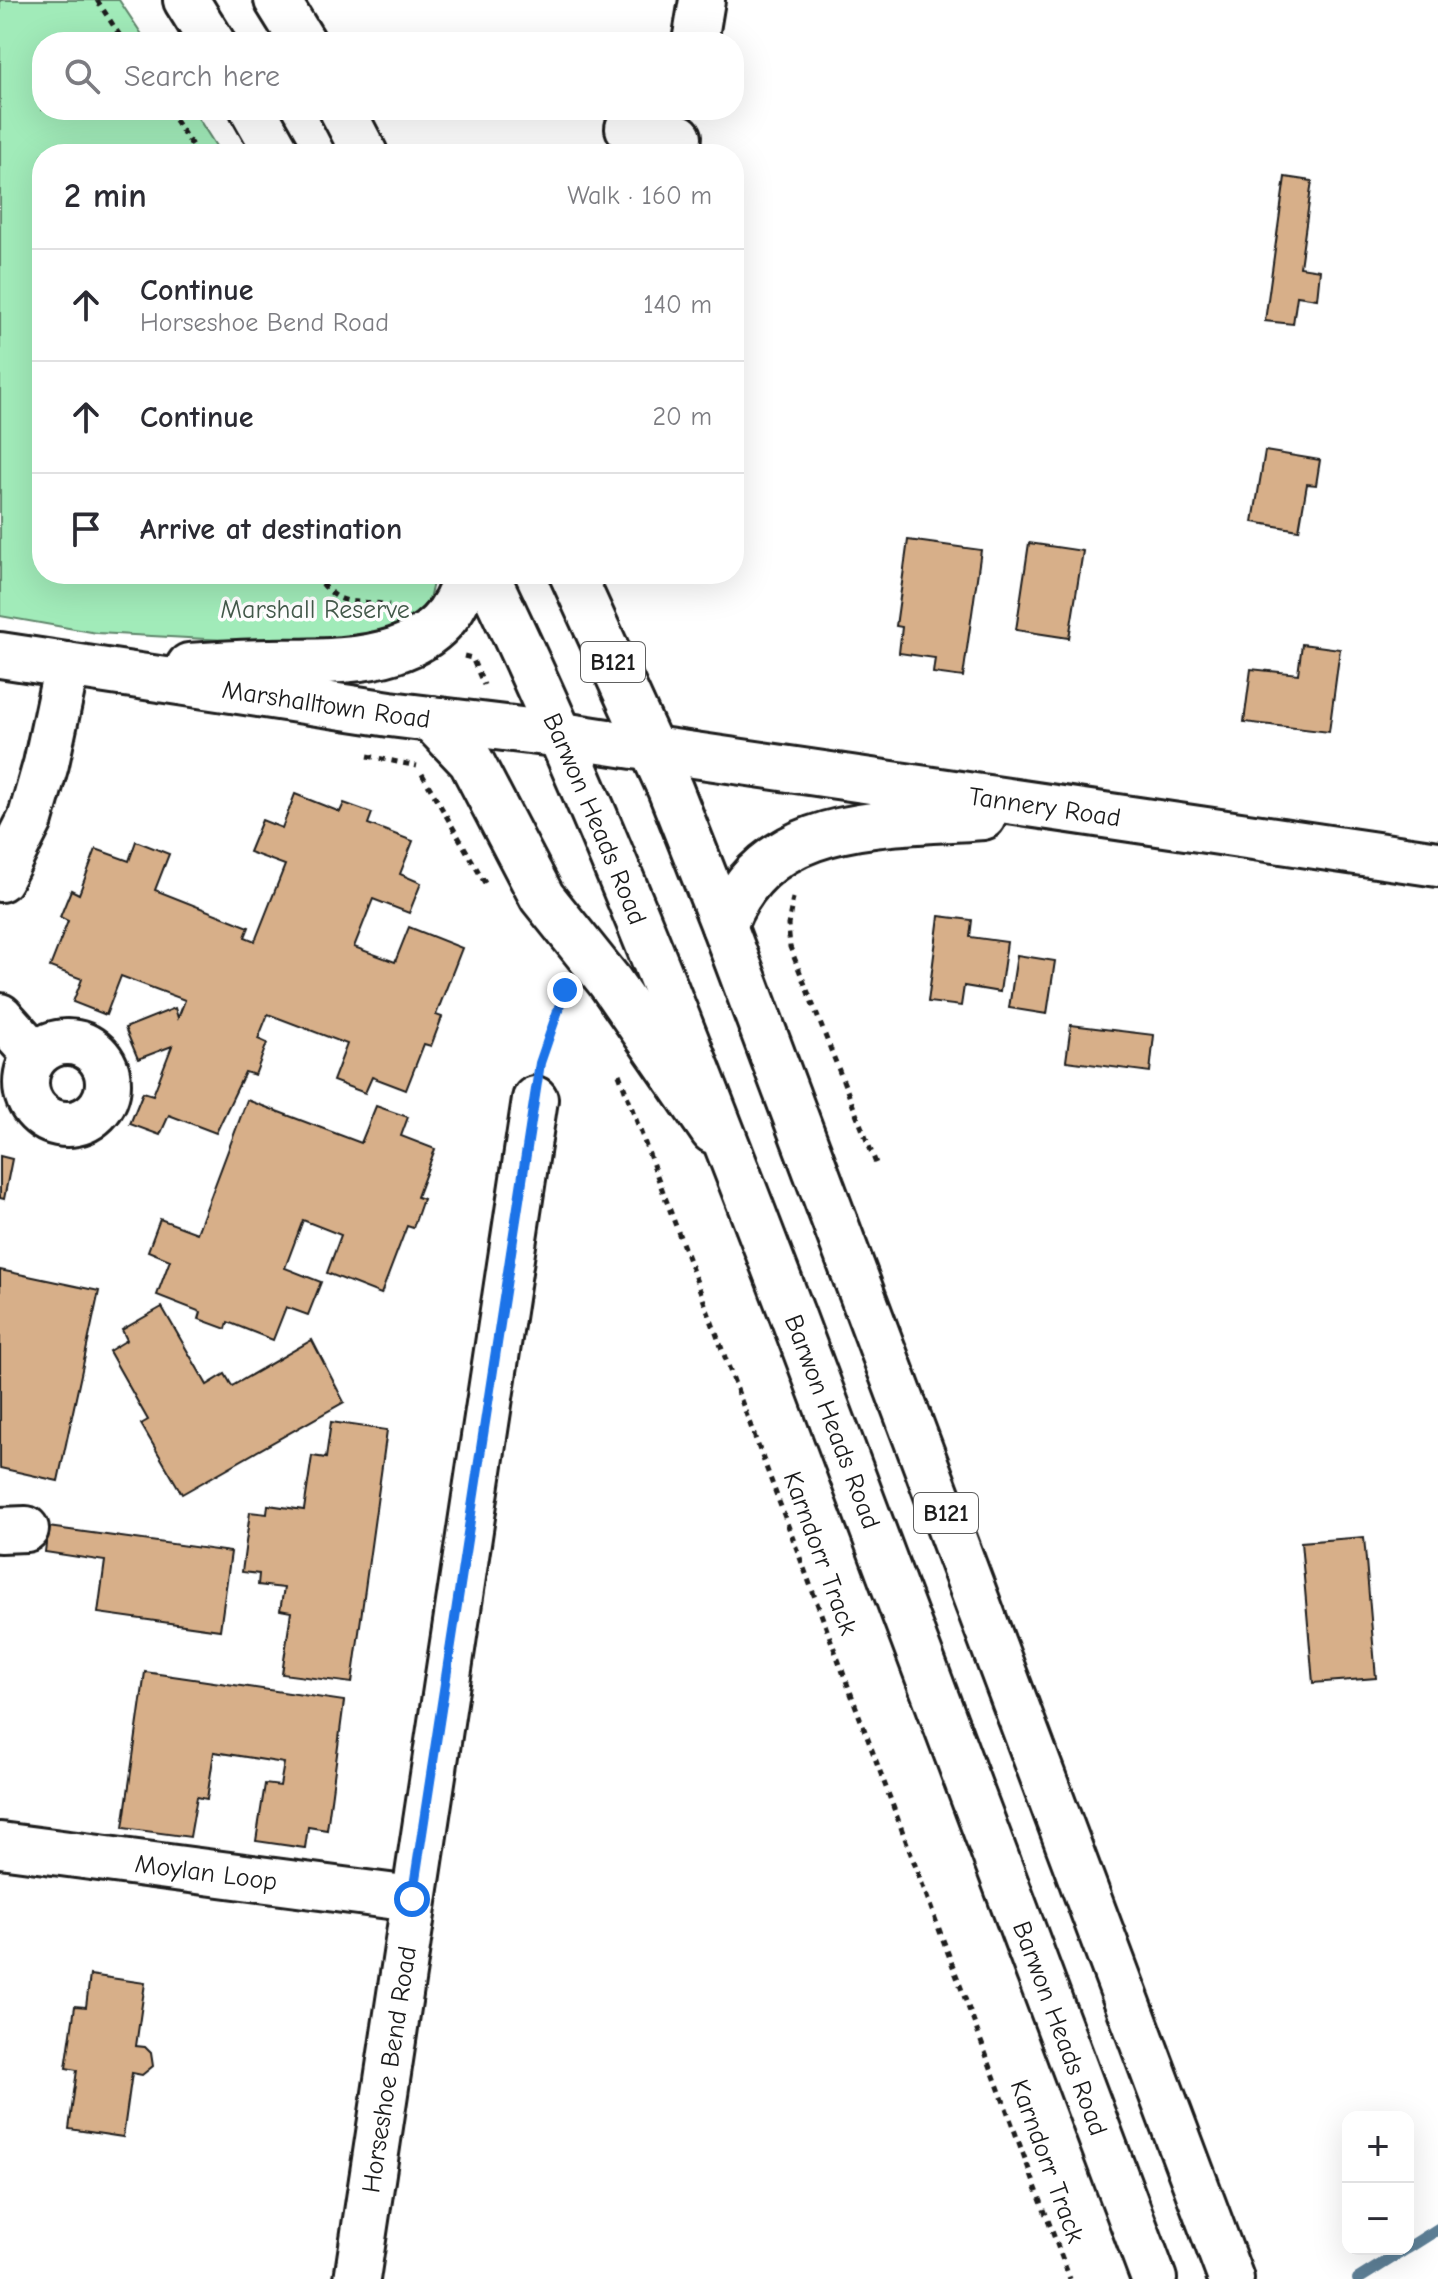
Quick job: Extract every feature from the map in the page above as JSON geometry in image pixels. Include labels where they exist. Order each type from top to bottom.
[{"type":"main road","points":[[186,0],[206,32]]},
{"type":"main road","points":[[277,0],[297,32]]},
{"type":"main road","points":[[697,32],[702,0]]},
{"type":"main road","points":[[259,120],[272,144]]},
{"type":"main road","points":[[347,120],[360,144]]},
{"type":"main road","points":[[628,128],[680,134]]},
{"type":"main road","points":[[0,879],[30,820],[46,764],[87,669],[244,662],[330,663],[373,658],[406,645],[436,626],[459,600],[463,584]]},
{"type":"main road","name":"Barwon Heads Road","points":[[491,584],[562,735],[616,861],[732,1159],[1154,2279]]},
{"type":"main road","name":"B121","points":[[577,584],[653,749],[724,926],[1018,1703],[1231,2279]]},
{"type":"main road","name":"Marshalltown Road","points":[[0,655],[653,749]]},
{"type":"main road","points":[[431,719],[471,761],[542,897],[615,989],[732,1159]]},
{"type":"main road","name":"Tannery Road","points":[[653,749],[1438,864]]},
{"type":"main road","points":[[724,926],[740,890],[760,867],[783,850],[806,841],[867,827],[1057,810]]},
{"type":"main road","points":[[0,1016],[35,1055]]},
{"type":"main road","name":"Horseshoe Bend Road","points":[[357,2279],[535,1099]]},
{"type":"main road","name":"Moylan Loop","points":[[0,1845],[412,1899]]},
{"type":"path","points":[[97,0],[118,32]]},
{"type":"path","points":[[175,120],[191,144]]},
{"type":"path","points":[[356,754],[418,767],[486,885]]},
{"type":"path","points":[[535,1099],[549,1031],[565,990],[574,1000]]},
{"type":"path","name":"Karndorr Track","points":[[615,1063],[1070,2279]]},
{"type":"green space","name":"Marshall Reserve","points":[[0,0],[119,0],[140,32],[32,32],[32,120],[199,120],[215,144],[32,144],[32,584],[433,584],[429,600],[416,614],[394,631],[360,644],[297,644],[97,633],[0,616]]},
{"type":"building","points":[[1285,177],[1312,181],[1300,267],[1320,270],[1317,299],[1297,296],[1293,324],[1265,321]]},
{"type":"building","points":[[1265,451],[1320,460],[1316,485],[1307,484],[1299,530],[1253,522]]},
{"type":"building","points":[[908,540],[981,550],[963,677],[933,673],[935,658],[899,653],[902,627],[896,626]]},
{"type":"building","points":[[1029,543],[1083,551],[1069,638],[1016,630]]},
{"type":"building","points":[[1302,644],[1340,649],[1329,732],[1244,722],[1251,669],[1298,674]]},
{"type":"building","points":[[295,794],[340,812],[344,803],[372,813],[368,824],[413,841],[400,874],[421,883],[409,913],[373,899],[354,947],[395,962],[409,927],[462,948],[436,1015],[442,1017],[431,1046],[424,1044],[406,1090],[372,1077],[365,1093],[333,1081],[347,1044],[268,1014],[258,1039],[267,1043],[255,1075],[245,1072],[216,1133],[169,1115],[160,1135],[130,1124],[143,1092],[153,1095],[172,1046],[138,1059],[125,1028],[175,1008],[178,1018],[185,1000],[121,976],[106,1015],[73,1002],[82,979],[50,967],[68,921],[60,917],[71,890],[79,894],[96,849],[129,861],[136,841],[169,854],[155,890],[249,927],[245,937],[255,941],[285,865],[249,852],[262,820],[282,828]]},
{"type":"building","points":[[939,916],[972,920],[970,937],[1007,942],[1000,992],[964,986],[961,1006],[928,1002]]},
{"type":"building","points":[[1017,955],[1055,961],[1047,1014],[1009,1008]]},
{"type":"building","points":[[1071,1025],[1154,1035],[1150,1072],[1066,1061]]},
{"type":"building","points":[[247,1100],[361,1143],[376,1106],[408,1117],[401,1136],[435,1149],[417,1197],[423,1199],[413,1228],[407,1226],[381,1294],[327,1273],[341,1235],[303,1220],[285,1268],[321,1282],[308,1315],[286,1307],[273,1340],[228,1322],[226,1329],[199,1319],[201,1312],[157,1295],[170,1260],[148,1251],[160,1219],[197,1233]]},
{"type":"building","points":[[0,1156],[12,1159],[4,1199],[0,1198]]},
{"type":"building","points":[[0,1270],[99,1291],[58,1481],[0,1468]]},
{"type":"building","points":[[162,1307],[207,1385],[225,1374],[232,1386],[312,1340],[344,1402],[182,1494],[141,1424],[148,1420],[109,1351],[127,1340],[122,1330]]},
{"type":"building","points":[[331,1422],[387,1430],[352,1683],[282,1674],[291,1612],[280,1610],[284,1588],[258,1585],[259,1574],[242,1572],[250,1512],[267,1514],[268,1505],[304,1510],[312,1456],[326,1458]]},
{"type":"building","points":[[48,1527],[231,1552],[220,1630],[98,1613],[105,1561],[45,1552]]},
{"type":"building","points":[[1364,1537],[1376,1678],[1313,1683],[1301,1542]]},
{"type":"building","points":[[145,1672],[344,1701],[327,1830],[308,1827],[305,1848],[256,1841],[265,1784],[280,1786],[284,1763],[214,1752],[207,1799],[197,1797],[190,1837],[123,1828]]},
{"type":"building","points":[[90,1975],[145,1983],[136,2046],[145,2047],[151,2053],[153,2066],[142,2075],[132,2073],[123,2137],[69,2129],[77,2070],[66,2068],[75,2006],[86,2007]]},
{"type":"waterway","points":[[1414,2244],[1438,2229]]},
{"type":"waterway","points":[[1358,2279],[1396,2255]]},
{"type":"route","points":[[412,1899],[540,1063],[565,990]]}]
